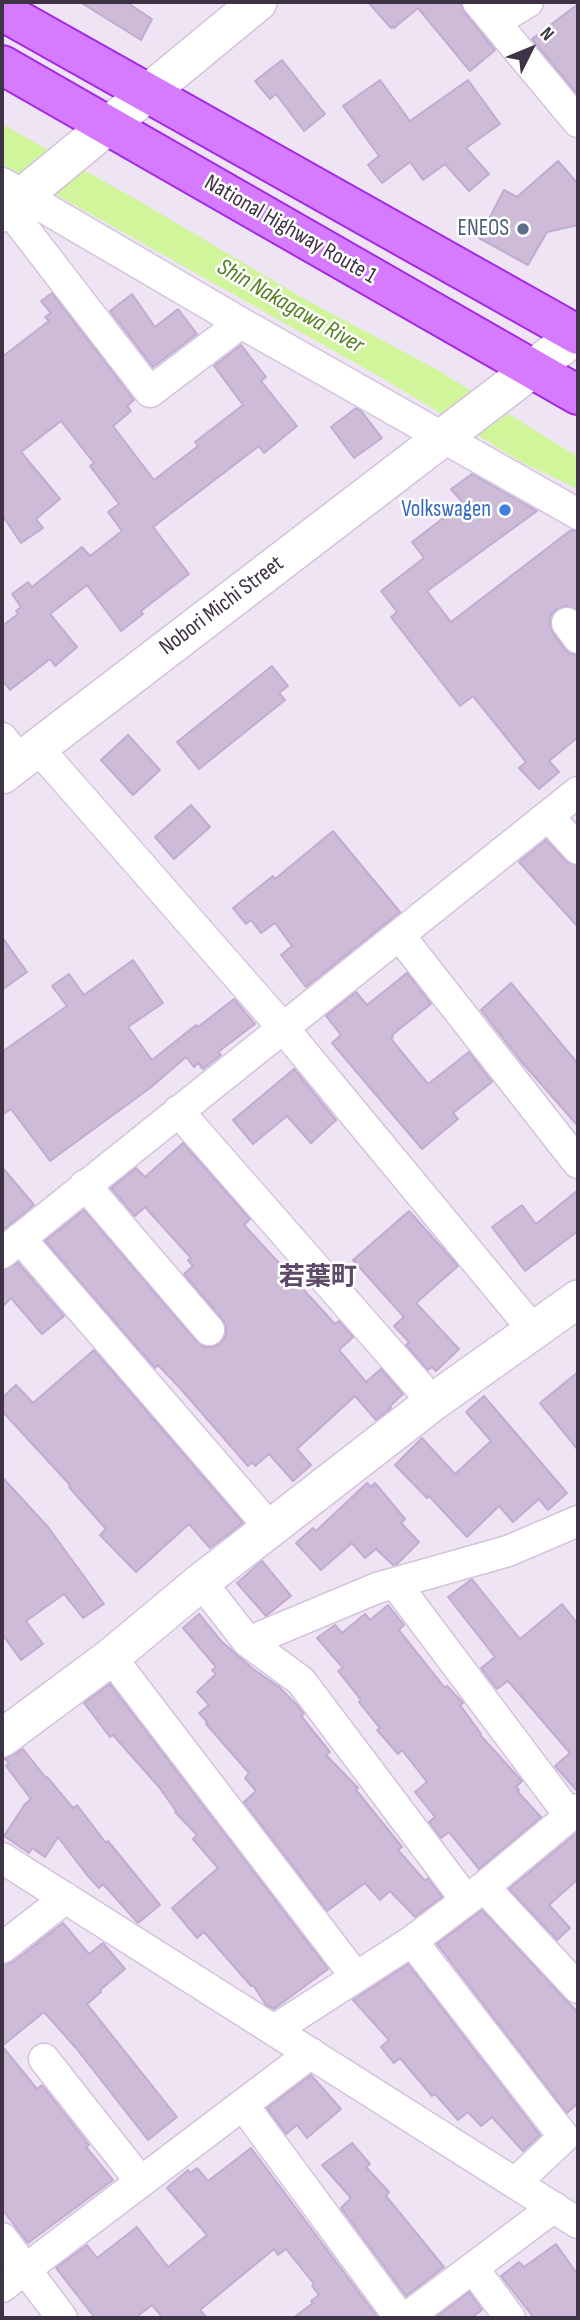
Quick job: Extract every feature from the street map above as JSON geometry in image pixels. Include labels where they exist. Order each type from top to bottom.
[{"type":"highway","points":[[2,11],[578,334]]},
{"type":"highway","name":"National Highway Route 1","points":[[2,65],[97,134],[525,375],[578,395]]},
{"type":"street","points":[[9,200],[97,134],[258,2]]},
{"type":"street","points":[[528,2],[486,12],[578,122]]},
{"type":"street","points":[[9,200],[150,392],[241,323]]},
{"type":"street","points":[[9,200],[241,323],[578,514]]},
{"type":"street","name":"Nobori Michi Street","points":[[15,755],[444,438],[578,334]]},
{"type":"street","points":[[15,755],[284,1029],[534,1331]]},
{"type":"street","points":[[271,1528],[11,1246],[578,792]]},
{"type":"street","points":[[548,816],[578,849]]},
{"type":"street","points":[[400,936],[578,1163]]},
{"type":"street","points":[[178,1111],[433,1402]]},
{"type":"street","points":[[85,1185],[209,1330]]},
{"type":"street","points":[[2,1738],[111,1657],[201,1582],[433,1402],[578,1299]]},
{"type":"street","points":[[248,1642],[377,1588],[508,1550],[578,1521]]},
{"type":"street","points":[[201,1582],[248,1642],[300,1681],[475,1894],[576,1983]]},
{"type":"street","points":[[274,2030],[412,1941],[475,1894],[574,1813],[395,1583]]},
{"type":"street","points":[[111,1657],[356,1977]]},
{"type":"street","points":[[2,1858],[566,2215],[473,2268],[406,2318]]},
{"type":"street","points":[[2,1948],[66,1898]]},
{"type":"street","points":[[412,1941],[564,2137],[515,2183]]},
{"type":"street","points":[[2,2287],[311,2053]]},
{"type":"street","points":[[44,2059],[141,2182]]},
{"type":"street","points":[[243,2105],[400,2318]]},
{"type":"street","points":[[2,2238],[62,2318]]},
{"type":"street","points":[[473,2268],[510,2318]]},
{"type":"water","name":"Shin Nakagawa River","points":[[2,124],[306,300],[436,369],[578,457],[578,489],[525,464],[382,378],[2,164]]},
{"type":"building","points":[[80,2],[126,2],[152,19],[141,40]]},
{"type":"building","points":[[368,2],[460,2],[465,13],[495,50],[470,71],[418,8],[391,28]]},
{"type":"building","points":[[578,4],[578,95],[532,39]]},
{"type":"building","points":[[282,60],[325,114],[304,131],[276,94],[270,99],[255,81]]},
{"type":"building","points":[[380,80],[410,121],[468,80],[500,124],[466,148],[489,174],[469,191],[445,164],[423,180],[410,162],[382,183],[368,165],[379,156],[343,106]]},
{"type":"building","name":"ENEOS","points":[[558,161],[578,184],[578,225],[547,232],[528,265],[479,238],[504,190],[517,197]]},
{"type":"building","points":[[52,293],[134,400],[127,406],[131,411],[113,426],[154,480],[198,446],[195,442],[243,405],[214,366],[241,345],[266,377],[261,381],[297,426],[264,453],[259,446],[153,527],[189,574],[141,611],[143,614],[121,631],[87,585],[50,614],[77,647],[55,666],[50,659],[10,690],[2,680],[2,626],[18,614],[16,611],[21,607],[12,594],[28,582],[32,587],[82,547],[90,556],[122,531],[108,512],[119,504],[90,466],[94,463],[61,421],[21,452],[60,499],[36,519],[43,528],[21,543],[2,515],[2,357],[49,321],[45,317],[51,313],[41,301]]},
{"type":"building","points":[[132,294],[155,327],[178,309],[197,334],[153,367],[110,311]]},
{"type":"building","points":[[356,408],[382,438],[354,458],[331,427]]},
{"type":"building","points":[[472,474],[537,511],[427,591],[451,622],[571,530],[578,531],[578,610],[566,606],[557,609],[551,615],[550,624],[564,648],[570,654],[578,655],[578,737],[549,761],[559,772],[539,789],[519,768],[526,762],[473,696],[460,706],[391,617],[397,612],[381,591],[424,558],[412,542],[463,503],[451,489]]},
{"type":"building","points":[[272,666],[288,686],[279,693],[285,700],[199,769],[177,742]]},
{"type":"building","points":[[128,735],[160,770],[133,795],[101,760]]},
{"type":"building","points":[[191,805],[210,827],[174,859],[155,837]]},
{"type":"building","points":[[333,831],[400,912],[306,987],[281,955],[292,946],[275,923],[261,933],[251,920],[246,924],[233,908],[273,876],[275,879]]},
{"type":"building","points":[[546,840],[566,861],[578,866],[578,927],[519,862]]},
{"type":"building","points":[[2,937],[27,972],[2,990]]},
{"type":"building","points":[[133,960],[163,1003],[128,1027],[152,1060],[234,999],[255,1024],[218,1052],[221,1055],[203,1069],[198,1063],[194,1067],[186,1057],[150,1088],[50,1161],[11,1109],[2,1115],[2,1052],[67,1006],[52,986],[69,974],[84,995]]},
{"type":"building","points":[[407,973],[431,1004],[392,1035],[391,1039],[428,1084],[469,1052],[492,1082],[453,1113],[458,1119],[422,1149],[332,1043],[341,1035],[326,1016],[356,992],[367,1005]]},
{"type":"building","points":[[511,983],[578,1064],[578,1126],[520,1060],[481,1010]]},
{"type":"building","points":[[294,1069],[336,1120],[311,1143],[287,1116],[253,1144],[233,1120]]},
{"type":"building","points":[[183,1143],[250,1219],[244,1225],[335,1324],[339,1321],[353,1337],[339,1350],[366,1382],[381,1369],[403,1394],[376,1420],[355,1396],[297,1449],[311,1465],[293,1481],[269,1454],[255,1466],[252,1462],[248,1466],[180,1388],[158,1365],[155,1368],[45,1241],[84,1210],[196,1341],[204,1347],[220,1344],[226,1335],[226,1326],[184,1274],[193,1266],[188,1260],[191,1258],[145,1207],[135,1216],[111,1188],[136,1168],[145,1177]]},
{"type":"building","points":[[2,1167],[34,1205],[3,1230],[2,1228]]},
{"type":"building","points":[[578,1190],[578,1231],[525,1271],[492,1227],[522,1205],[536,1224]]},
{"type":"building","points":[[409,1211],[458,1266],[416,1303],[459,1349],[436,1371],[432,1367],[428,1370],[406,1345],[409,1342],[394,1326],[404,1317],[353,1260]]},
{"type":"building","points":[[18,1263],[64,1316],[42,1334],[11,1298],[2,1307],[2,1270]]},
{"type":"building","points":[[94,1350],[243,1523],[210,1548],[189,1524],[136,1572],[100,1535],[106,1529],[70,1485],[2,1411],[2,1398],[16,1385],[33,1403]]},
{"type":"building","points":[[578,1372],[578,1450],[540,1403]]},
{"type":"building","points":[[484,1396],[567,1493],[548,1510],[539,1499],[513,1522],[499,1506],[467,1537],[429,1496],[427,1498],[395,1465],[422,1438],[455,1474],[491,1441],[466,1412]]},
{"type":"building","points":[[2,1477],[48,1527],[104,1604],[83,1618],[64,1594],[26,1621],[43,1644],[21,1660],[2,1634]]},
{"type":"building","points":[[367,1483],[371,1487],[375,1483],[405,1519],[401,1523],[419,1542],[393,1565],[376,1549],[365,1558],[352,1543],[321,1570],[296,1543],[313,1528],[316,1531]]},
{"type":"building","points":[[262,1561],[291,1596],[266,1616],[237,1583]]},
{"type":"building","points":[[472,1579],[520,1639],[562,1604],[578,1624],[578,1792],[555,1766],[570,1753],[508,1681],[497,1689],[481,1668],[495,1657],[448,1597]]},
{"type":"building","points":[[388,1605],[404,1625],[399,1630],[445,1688],[447,1686],[463,1703],[460,1705],[480,1735],[522,1781],[516,1787],[519,1790],[517,1791],[541,1817],[479,1869],[449,1832],[441,1838],[429,1822],[435,1817],[415,1792],[427,1782],[402,1750],[398,1754],[377,1730],[380,1728],[338,1671],[343,1668],[317,1638],[335,1625],[342,1633],[365,1614],[370,1620]]},
{"type":"building","points":[[199,1614],[221,1641],[279,1687],[299,1707],[304,1714],[301,1716],[330,1752],[326,1755],[358,1788],[356,1790],[402,1847],[398,1850],[425,1881],[428,1878],[442,1897],[415,1917],[390,1891],[380,1900],[365,1883],[327,1911],[244,1802],[256,1791],[245,1778],[249,1773],[199,1713],[209,1705],[197,1692],[216,1674],[212,1670],[216,1667],[183,1628]]},
{"type":"building","points":[[110,1684],[328,1969],[274,2009],[266,2005],[253,1985],[251,1986],[204,1932],[197,1938],[172,1908],[218,1868],[193,1839],[197,1835],[175,1812],[159,1787],[113,1735],[110,1737],[84,1703]]},
{"type":"building","points":[[23,1749],[73,1808],[77,1805],[160,1905],[138,1923],[103,1884],[99,1888],[58,1837],[45,1857],[32,1848],[29,1853],[4,1836],[31,1799],[6,1766],[9,1763],[5,1759]]},
{"type":"building","points":[[578,1832],[578,1879],[549,1905],[570,1928],[557,1940],[509,1889]]},
{"type":"building","points":[[482,1910],[578,2013],[578,2103],[567,2113],[437,1944]]},
{"type":"building","points":[[63,1923],[89,1954],[103,1943],[125,1969],[87,2004],[177,2117],[148,2140],[76,2048],[44,2012],[2,2046],[2,1965],[13,1962]]},
{"type":"building","points":[[408,1964],[540,2135],[523,2151],[492,2117],[481,2126],[468,2112],[458,2120],[435,2094],[432,2096],[400,2058],[394,2063],[381,2047],[389,2040],[353,2000]]},
{"type":"building","points":[[2,2046],[37,2089],[42,2085],[113,2180],[28,2243],[2,2209]]},
{"type":"building","points":[[311,2075],[341,2109],[307,2138],[297,2125],[286,2134],[267,2108]]},
{"type":"building","points":[[352,2143],[370,2164],[366,2167],[389,2192],[386,2196],[444,2267],[406,2296],[341,2208],[351,2198],[322,2165]]},
{"type":"building","points":[[251,2148],[378,2318],[293,2318],[319,2295],[312,2286],[314,2284],[286,2249],[278,2255],[274,2249],[200,2310],[207,2318],[163,2318],[152,2305],[135,2318],[95,2318],[56,2268],[87,2245],[97,2258],[137,2227],[168,2267],[207,2235],[167,2188],[188,2170],[190,2173],[197,2168],[208,2181]]},
{"type":"building","points":[[556,2244],[578,2275],[578,2318],[534,2318],[501,2276],[519,2262],[524,2267]]},
{"type":"building","points":[[469,2292],[482,2310],[471,2318],[435,2318]]},
{"type":"place","name":"ENEOS","points":[[523,229]]},
{"type":"place","name":"Volkswagen","points":[[505,510]]},
{"type":"district","name":"若葉町","points":[[318,1278]]}]
